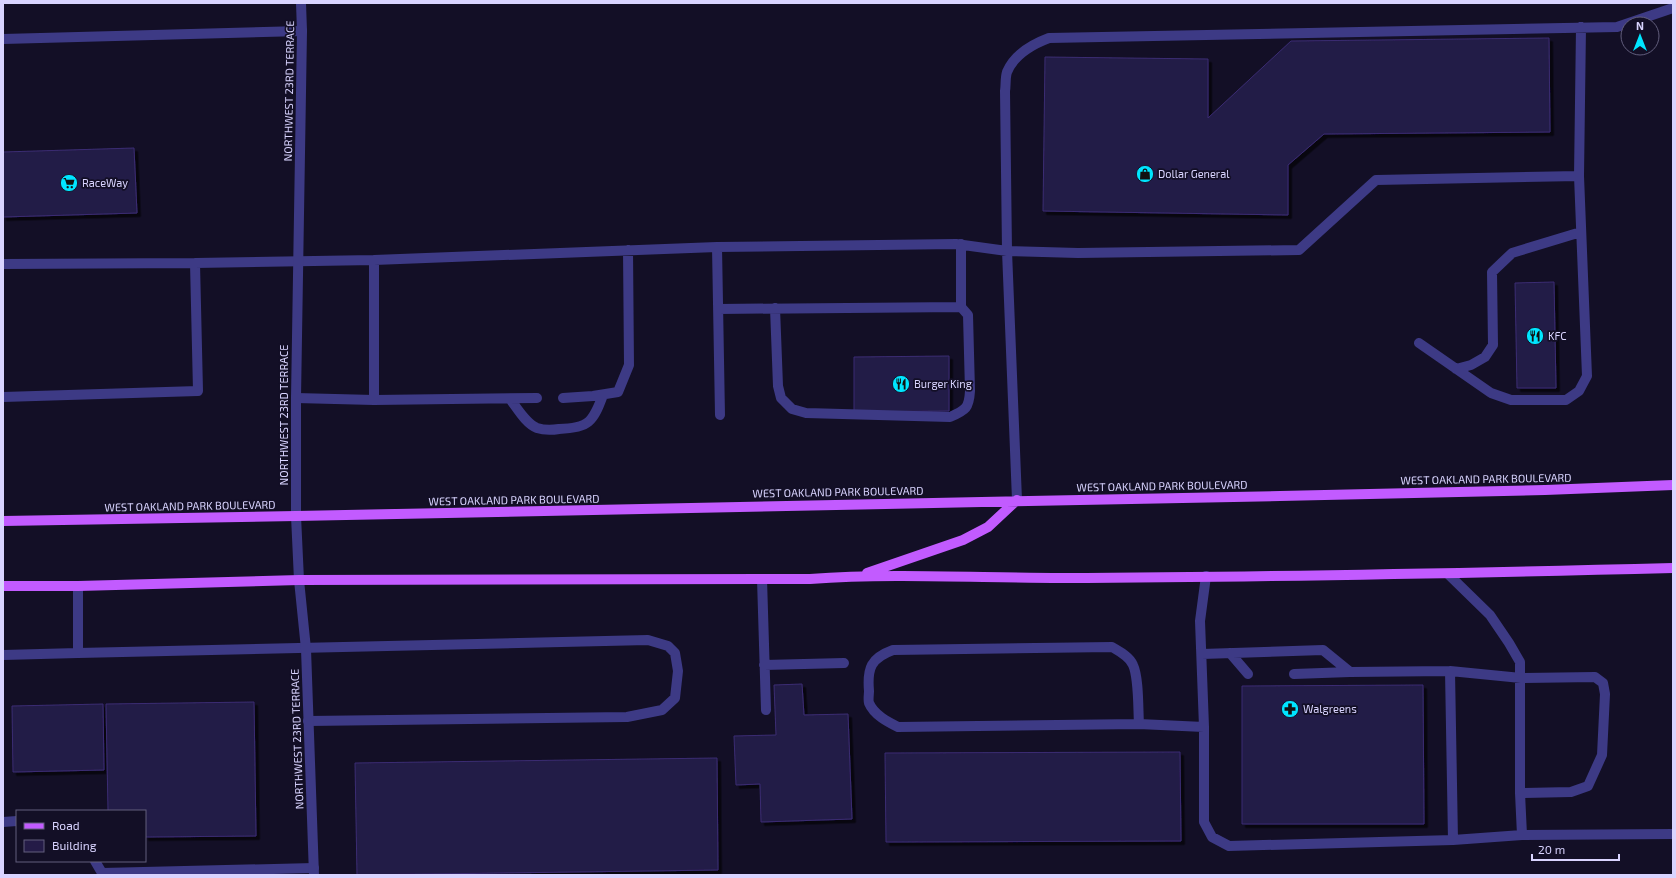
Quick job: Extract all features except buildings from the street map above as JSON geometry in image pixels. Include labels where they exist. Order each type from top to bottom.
[{"type":"main road","name":"WEST OAKLAND PARK BOULEVARD","points":[[3,521],[1537,490],[1673,484]]},
{"type":"main road","points":[[859,575],[962,540],[988,527],[1017,500]]},
{"type":"main road","points":[[3,586],[78,586],[299,580],[810,579],[859,575],[1060,578],[1448,574],[1673,568]]},
{"type":"street","name":"NORTHWEST 23RD TERRACE","points":[[301,3],[302,31],[296,398],[296,516],[299,580],[306,649],[314,872]]},
{"type":"street","points":[[1017,500],[1008,251],[1005,91],[1007,73],[1017,58],[1033,44],[1049,38],[1617,27],[1673,8]]},
{"type":"street","points":[[1418,343],[1491,393],[1511,400],[1566,400],[1579,391],[1587,376],[1579,176],[1582,27]]},
{"type":"street","points":[[3,39],[302,31]]},
{"type":"street","points":[[3,264],[374,260],[628,250],[961,244],[1008,251],[1078,253],[1299,250],[1376,180],[1579,176]]},
{"type":"street","points":[[1456,369],[1471,365],[1485,357],[1493,345],[1492,272],[1512,253],[1582,232]]},
{"type":"street","points":[[961,244],[961,308]]},
{"type":"street","points":[[717,248],[720,415]]},
{"type":"street","points":[[563,398],[604,395],[618,392],[629,365],[628,250]]},
{"type":"street","points":[[374,260],[374,400]]},
{"type":"street","points":[[3,397],[198,391],[195,263]]},
{"type":"street","points":[[718,309],[775,308],[961,308],[968,315],[969,403],[964,411],[950,417],[806,414],[792,409],[781,398],[778,386],[775,308]]},
{"type":"street","points":[[510,399],[527,421],[538,428],[556,430],[585,426],[597,412],[604,395]]},
{"type":"street","points":[[296,398],[374,400],[538,398]]},
{"type":"street","points":[[1448,574],[1490,615],[1520,662],[1520,792],[1522,835]]},
{"type":"street","points":[[1206,576],[1200,621],[1204,727],[1204,822],[1212,837],[1229,846],[1453,840],[1522,835],[1673,834]]},
{"type":"street","points":[[762,579],[766,710]]},
{"type":"street","points":[[78,586],[78,653]]},
{"type":"street","points":[[3,655],[648,640],[668,646],[675,653],[678,671],[675,698],[662,710],[628,718],[308,721]]},
{"type":"street","points":[[1138,724],[1136,677],[1133,664],[1123,654],[1112,647],[893,650],[881,654],[874,662],[868,673],[870,703],[881,718],[898,727],[1138,724],[1204,727]]},
{"type":"street","points":[[1202,654],[1323,650],[1350,672]]},
{"type":"street","points":[[1230,653],[1248,674]]},
{"type":"street","points":[[764,665],[844,663]]},
{"type":"street","points":[[1450,671],[1453,840]]},
{"type":"street","points":[[1294,674],[1450,671],[1521,678],[1595,677],[1603,683],[1605,694],[1602,755],[1588,786],[1571,792],[1520,792]]},
{"type":"street","points":[[3,822],[16,822]]},
{"type":"street","points":[[96,862],[102,873],[314,872]]},
{"type":"place","name":"Dollar General","points":[[1145,174]]},
{"type":"place","name":"RaceWay","points":[[69,183]]},
{"type":"place","name":"KFC","points":[[1535,336]]},
{"type":"place","name":"Burger King","points":[[901,384]]},
{"type":"place","name":"Walgreens","points":[[1290,709]]}]
